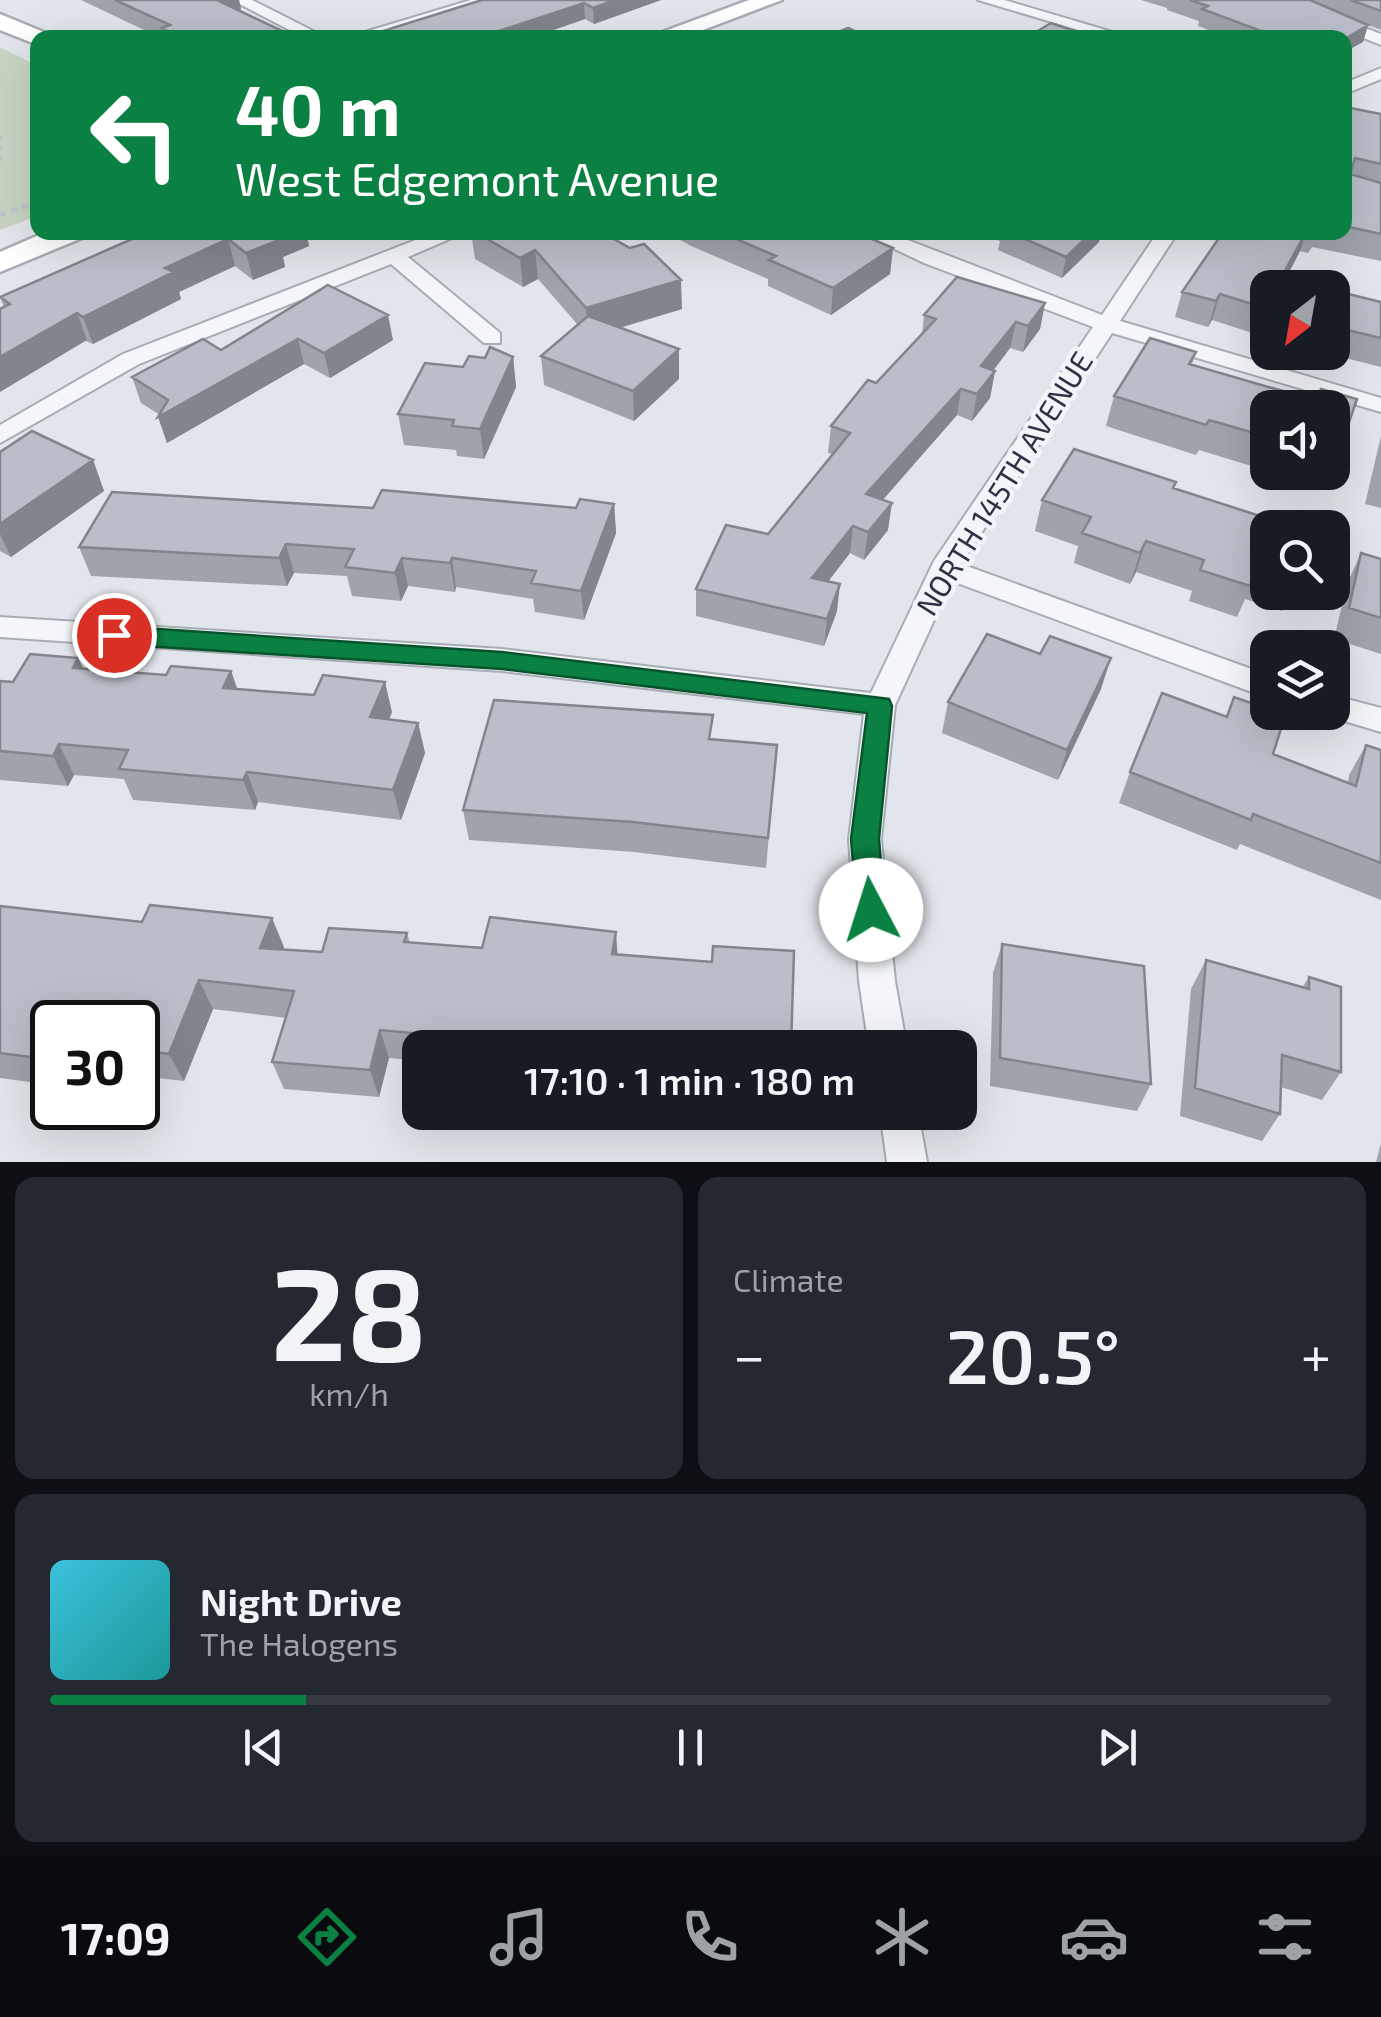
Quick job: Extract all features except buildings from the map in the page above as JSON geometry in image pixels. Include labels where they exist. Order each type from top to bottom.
[{"type":"main road","points":[[681,30],[771,0]]},
{"type":"main road","points":[[0,21],[30,34]]},
{"type":"main road","points":[[0,263],[53,240]]},
{"type":"street","points":[[240,0],[302,30]]},
{"type":"street","points":[[381,30],[488,0]]},
{"type":"street","points":[[986,0],[1096,30]]},
{"type":"street","points":[[1276,0],[1381,40]]},
{"type":"street","points":[[1352,86],[1381,72]]},
{"type":"street","points":[[0,434],[147,352],[211,324],[438,240]]},
{"type":"street","points":[[886,240],[936,263],[1106,326],[1381,405]]},
{"type":"street","name":"NORTH 145TH AVENUE","points":[[885,1030],[865,839],[880,706],[944,568],[1163,240]]},
{"type":"street","points":[[397,258],[492,338]]},
{"type":"street","points":[[944,568],[1250,680]]},
{"type":"street","points":[[0,627],[502,660],[880,706]]},
{"type":"street","points":[[1350,711],[1381,720]]},
{"type":"street","points":[[902,1130],[907,1162]]},
{"type":"path","points":[[0,136],[0,166]]},
{"type":"path","points":[[0,215],[30,205]]},
{"type":"green space","points":[[0,47],[30,62],[30,219],[0,230]]},
{"type":"route","points":[[114,635],[502,660],[880,706],[865,839],[871,910]]}]
